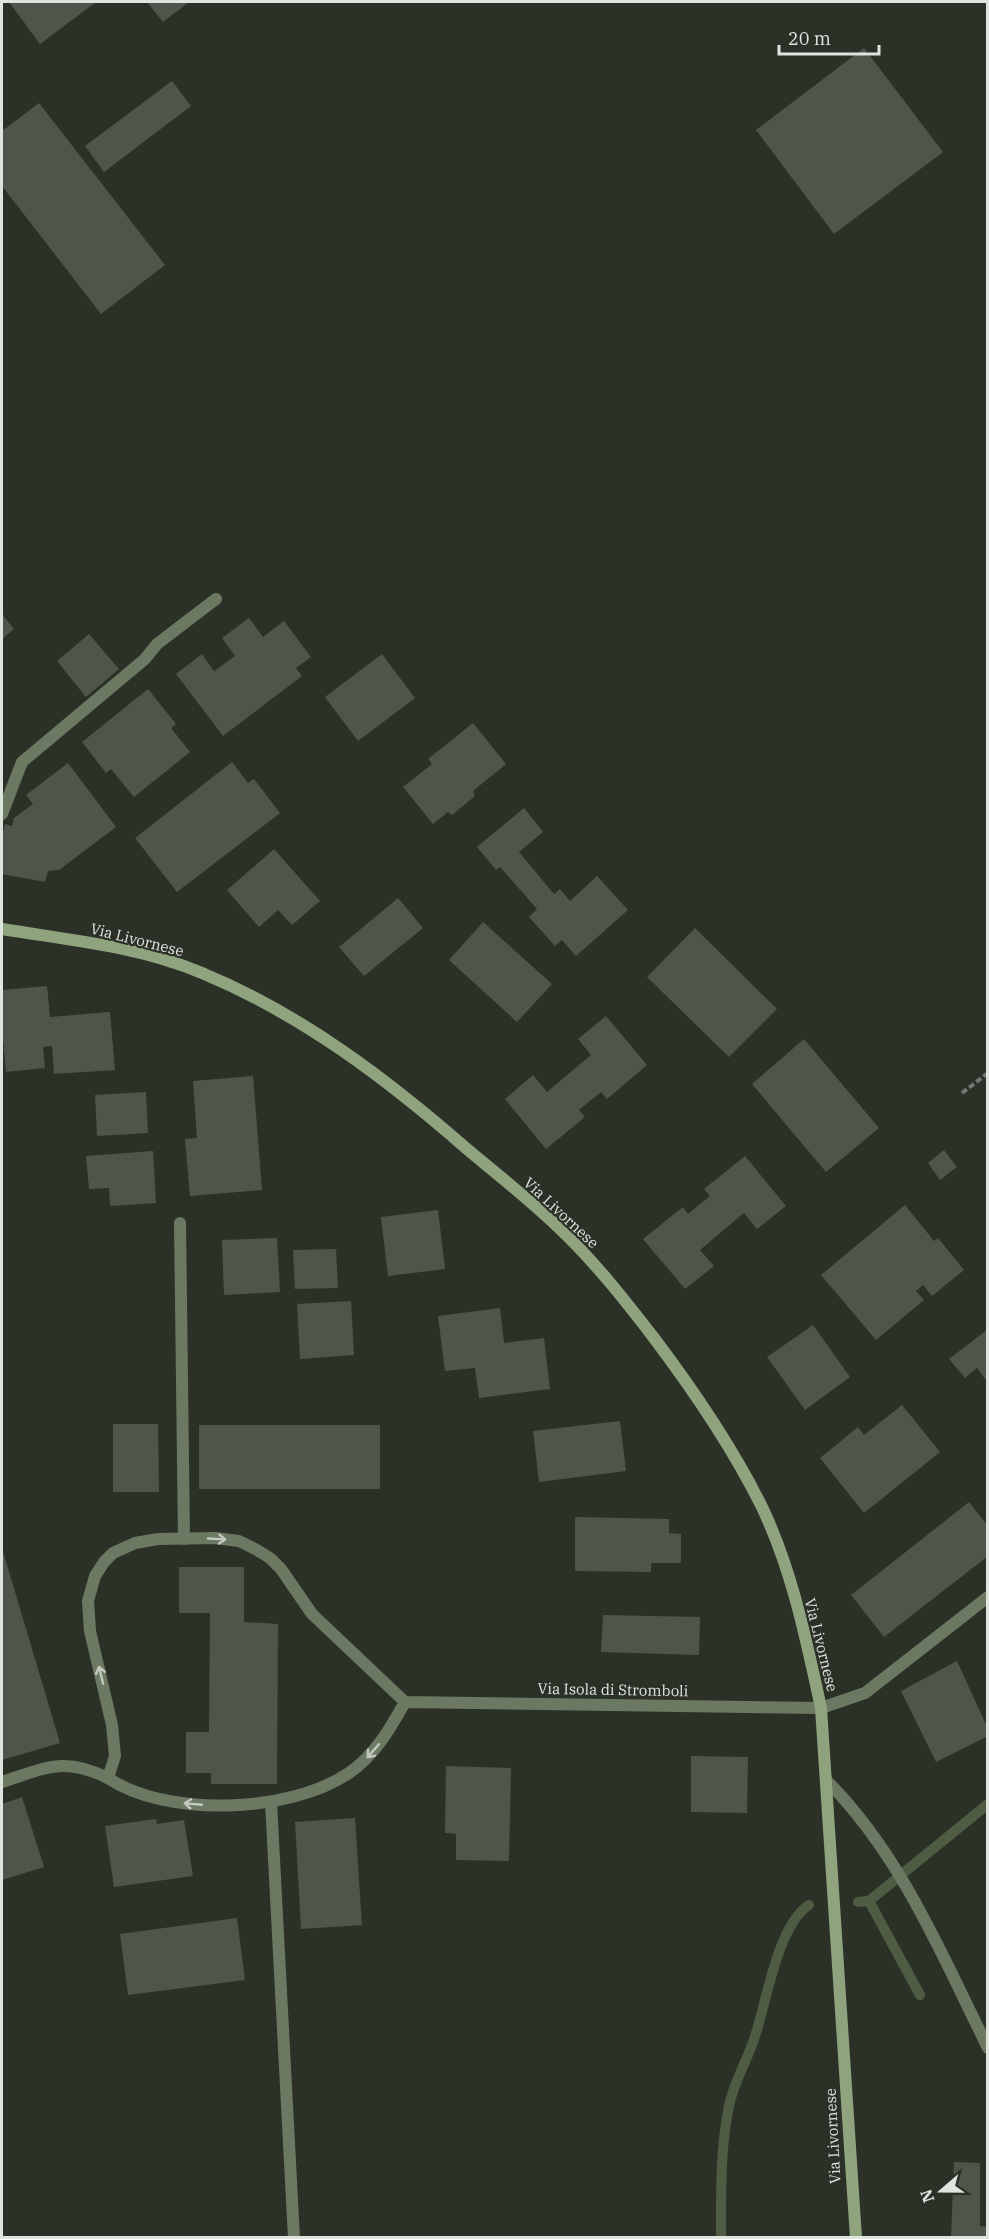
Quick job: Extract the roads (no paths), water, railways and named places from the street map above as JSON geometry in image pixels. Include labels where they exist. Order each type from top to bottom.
[{"type":"street","points":[[2,814],[22,762],[145,659],[157,644],[216,600]]},
{"type":"street","name":"Via Livornese","points":[[2,929],[118,948],[156,957],[200,972],[257,998],[323,1037],[382,1078],[559,1228],[615,1287],[694,1392],[740,1464],[783,1560],[804,1627],[821,1707],[856,2238]]},
{"type":"street","points":[[180,1223],[184,1539]]},
{"type":"street","points":[[2,1782],[49,1767],[66,1765],[87,1768],[137,1794],[172,1803],[207,1805],[272,1802],[324,1787],[349,1773],[369,1756],[386,1736],[405,1702],[312,1614],[270,1558],[240,1541],[215,1538],[158,1539],[135,1544],[113,1553],[95,1576],[88,1601],[90,1631],[112,1725],[115,1756],[108,1778]]},
{"type":"street","name":"Via Isola di Stromboli","points":[[405,1702],[821,1707],[865,1693],[987,1597]]},
{"type":"street","points":[[827,1781],[852,1806],[882,1846],[908,1890],[987,2048]]},
{"type":"street","points":[[272,1802],[294,2238]]},
{"type":"waterway","points":[[858,1902],[869,1901],[988,1804]]},
{"type":"waterway","points":[[869,1901],[920,1995]]},
{"type":"waterway","points":[[721,2238],[723,2155],[731,2097],[753,2042],[782,1945],[798,1915],[809,1905]]}]
